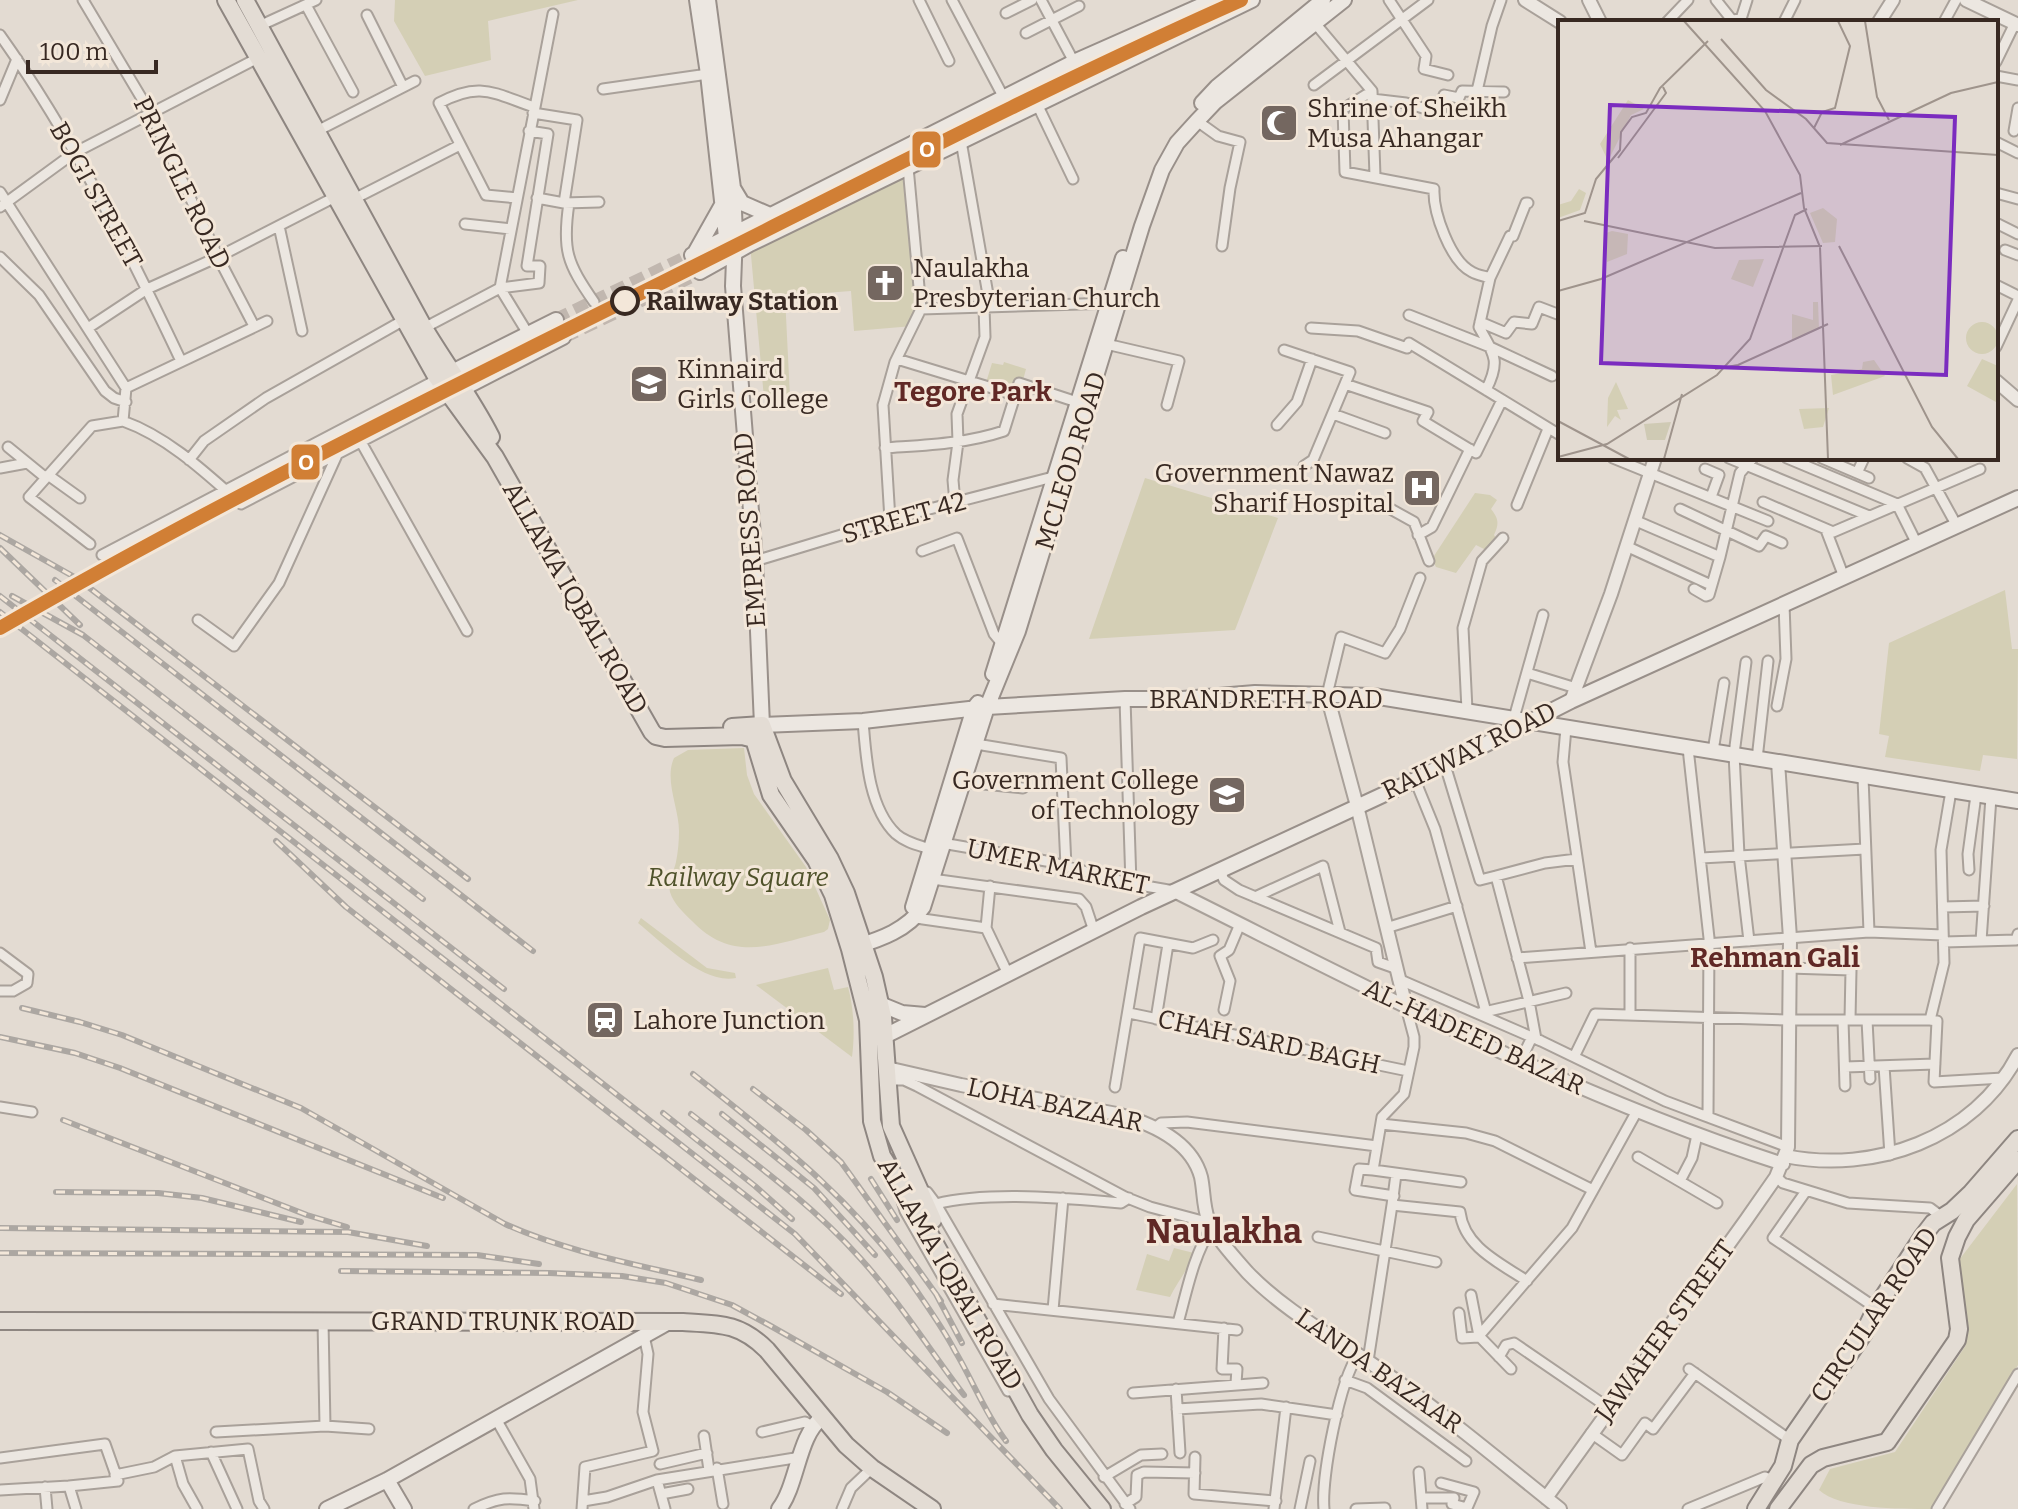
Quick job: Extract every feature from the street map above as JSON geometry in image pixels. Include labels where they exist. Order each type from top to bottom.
[{"type":"main road","name":"ALLAMA IQBAL ROAD","points":[[226,0],[252,29],[317,131],[345,200],[404,320],[492,438],[495,457],[650,729],[656,736],[665,738],[742,736],[754,739],[771,795],[816,860],[856,944],[880,1004],[891,1126],[926,1208],[1030,1415],[1102,1509]]},
{"type":"main road","name":"ALLAMA IQBAL ROAD","points":[[245,0],[258,58],[424,328],[444,376]]},
{"type":"main road","name":"EMPRESS ROAD","points":[[697,0],[722,204],[731,236]]},
{"type":"main road","name":"EMPRESS ROAD","points":[[708,0],[733,188],[731,236],[735,314],[755,561],[762,725]]},
{"type":"main road","points":[[722,204],[693,254],[1074,62],[1215,4],[1252,0]]},
{"type":"main road","name":"MCLEOD ROAD","points":[[856,944],[893,925],[916,901],[1106,344],[1113,303],[1152,173],[1167,144],[1217,87],[1323,0]]},
{"type":"main road","name":"MCLEOD ROAD","points":[[916,918],[932,879],[936,846],[976,744],[981,708],[1009,656],[1050,509],[1053,477],[1077,402],[1162,170],[1177,143],[1215,102],[1344,0]]},
{"type":"main road","points":[[700,272],[1037,104],[1215,4]]},
{"type":"main road","points":[[733,188],[742,203],[772,216]]},
{"type":"main road","points":[[444,376],[556,320]]},
{"type":"main road","points":[[457,391],[563,337]]},
{"type":"main road","name":"RAILWAY ROAD","points":[[885,1036],[1174,891],[1415,780],[1532,722],[1574,694],[1784,604],[2018,498]]},
{"type":"main road","name":"BRANDRETH ROAD","points":[[650,729],[863,721],[981,708],[1255,693],[1373,696],[2018,801]]},
{"type":"main road","name":"ALLAMA IQBAL ROAD","points":[[762,725],[783,781],[830,859],[846,893],[868,1020],[872,1121],[882,1156],[895,1180],[926,1208],[1036,1404],[1123,1507]]},
{"type":"main road","points":[[856,944],[889,935],[916,918]]},
{"type":"main road","points":[[880,1004],[902,1013],[925,1015]]},
{"type":"main road","name":"CIRCULAR ROAD","points":[[1806,1469],[1823,1458],[1887,1442],[1955,1345],[1959,1329],[1950,1258],[1954,1216],[2018,1139]]},
{"type":"main road","name":"CIRCULAR ROAD","points":[[1756,1509],[1775,1480],[1788,1447],[1864,1333],[1876,1308],[1923,1236],[1954,1216],[2016,1166]]},
{"type":"main road","name":"GRAND TRUNK ROAD","points":[[0,1321],[721,1324],[743,1330],[779,1364],[817,1422],[872,1468],[932,1509]]},
{"type":"main road","points":[[327,1509],[387,1480],[669,1322]]},
{"type":"main road","points":[[779,1509],[817,1422]]},
{"type":"main road","points":[[1778,1509],[1806,1469],[1788,1447]]},
{"type":"main road","points":[[387,1480],[404,1509]]},
{"type":"street","name":"PRINGLE ROAD","points":[[83,0],[151,114],[254,326]]},
{"type":"street","points":[[252,29],[316,0]]},
{"type":"street","points":[[919,0],[949,61]]},
{"type":"street","points":[[952,0],[1004,98]]},
{"type":"street","points":[[1006,13],[1032,0]]},
{"type":"street","points":[[1041,0],[1074,62]]},
{"type":"street","points":[[1389,0],[1426,56],[1424,69],[1448,75]]},
{"type":"street","points":[[1314,85],[1428,0]]},
{"type":"street","points":[[1477,91],[1501,0]]},
{"type":"street","points":[[1526,0],[1558,21]]},
{"type":"street","points":[[1589,0],[1599,20]]},
{"type":"street","points":[[1669,20],[1688,0]]},
{"type":"street","points":[[1716,0],[1732,20],[1741,19],[1747,0]]},
{"type":"street","points":[[1785,20],[1795,0]]},
{"type":"street","points":[[1880,20],[1893,0]]},
{"type":"street","points":[[1945,20],[1956,0]]},
{"type":"street","points":[[1966,0],[2016,24],[1998,58]]},
{"type":"street","points":[[306,5],[353,92]]},
{"type":"street","points":[[1026,33],[1079,6]]},
{"type":"street","points":[[538,350],[500,288],[553,14]]},
{"type":"street","points":[[367,15],[403,87]]},
{"type":"street","points":[[1314,22],[1372,95],[1375,176]]},
{"type":"street","name":"BOGI STREET","points":[[0,35],[33,81],[74,153],[147,289],[181,361]]},
{"type":"street","points":[[3,205],[74,153],[258,58]]},
{"type":"street","points":[[0,100],[17,59]]},
{"type":"street","points":[[603,89],[708,74]]},
{"type":"street","points":[[1998,76],[2018,80]]},
{"type":"street","points":[[317,131],[415,81]]},
{"type":"street","points":[[517,198],[486,195],[439,103],[456,94],[483,89],[533,110],[577,120],[564,234],[567,255],[575,275],[594,302]]},
{"type":"street","points":[[1490,278],[1469,271],[1443,237],[1433,202],[1434,189],[1345,172],[1343,109],[1372,95],[1440,113],[1444,95],[1459,98],[1462,91],[1504,92]]},
{"type":"street","points":[[1037,104],[1073,179]]},
{"type":"street","points":[[2014,131],[2018,108]]},
{"type":"street","points":[[1197,121],[1218,136],[1240,142],[1222,246]]},
{"type":"street","points":[[424,328],[500,288],[539,283],[540,266],[527,266],[548,134],[529,131]]},
{"type":"street","points":[[955,503],[953,480],[958,442],[957,414],[985,337],[987,306],[961,141]]},
{"type":"street","points":[[1998,143],[2018,153]]},
{"type":"street","points":[[88,328],[147,289],[460,145]]},
{"type":"street","points":[[890,520],[883,405],[897,359],[921,309],[908,167]]},
{"type":"street","points":[[0,192],[3,205],[126,388],[123,421]]},
{"type":"street","points":[[1998,194],[2018,199]]},
{"type":"street","points":[[537,198],[566,203],[599,202]]},
{"type":"street","points":[[1486,390],[1496,367],[1479,327],[1480,322],[1490,278],[1528,203]]},
{"type":"street","points":[[465,224],[511,229]]},
{"type":"street","points":[[1998,224],[2018,234]]},
{"type":"street","points":[[279,226],[302,331]]},
{"type":"street","points":[[2005,250],[2018,255]]},
{"type":"street","points":[[0,257],[39,295],[105,391],[126,402]]},
{"type":"street","points":[[1998,286],[2018,298],[2000,326]]},
{"type":"street","points":[[921,309],[1113,303]]},
{"type":"street","points":[[1480,322],[1506,333],[1514,322],[1532,324],[1539,307],[1558,314]]},
{"type":"street","points":[[1409,315],[1552,376]]},
{"type":"street","points":[[189,460],[204,441],[266,398],[404,320]]},
{"type":"street","points":[[126,388],[267,321]]},
{"type":"street","points":[[1311,328],[1358,331],[1407,348],[1409,343],[1558,434]]},
{"type":"street","points":[[1106,344],[1179,361],[1167,405]]},
{"type":"street","points":[[1284,350],[1350,372],[1313,460],[1304,466]]},
{"type":"street","points":[[897,359],[1015,395]]},
{"type":"street","points":[[1277,425],[1297,402],[1312,359]]},
{"type":"street","points":[[102,555],[444,376]]},
{"type":"street","points":[[1998,382],[2016,395]]},
{"type":"street","points":[[885,448],[958,442],[1004,431],[1019,383],[1077,402]]},
{"type":"street","points":[[1345,384],[1428,412],[1423,421],[1476,453],[1502,400]]},
{"type":"street","points":[[90,544],[29,497],[92,426],[123,421],[135,425],[189,460],[241,504],[457,391]]},
{"type":"street","points":[[1333,414],[1385,433]]},
{"type":"street","points":[[1517,505],[1548,429]]},
{"type":"street","points":[[361,442],[467,631]]},
{"type":"street","points":[[8,447],[80,498]]},
{"type":"street","points":[[1418,535],[1432,527],[1470,449]]},
{"type":"street","points":[[198,620],[232,647],[279,583],[337,455]]},
{"type":"street","points":[[1618,460],[1768,521]]},
{"type":"street","points":[[1527,673],[1574,694],[1611,594],[1654,460]]},
{"type":"street","points":[[1827,460],[1869,478]]},
{"type":"street","points":[[1857,473],[1863,460]]},
{"type":"street","points":[[1911,460],[1925,468],[1957,526]]},
{"type":"street","points":[[1694,589],[1708,596],[1740,473],[1750,462],[1869,516]]},
{"type":"street","points":[[1808,462],[1897,504],[1917,544]]},
{"type":"street","points":[[0,468],[27,463]]},
{"type":"street","points":[[1705,469],[1719,475],[1711,497]]},
{"type":"street","points":[[1763,502],[1833,532],[1980,469]]},
{"type":"street","name":"STREET 42","points":[[755,561],[890,520],[1053,477]]},
{"type":"street","points":[[1387,507],[1414,522],[1429,561]]},
{"type":"street","points":[[1680,509],[1759,546],[1766,536],[1782,543]]},
{"type":"street","points":[[1634,520],[1720,557]]},
{"type":"street","points":[[1826,530],[1844,577]]},
{"type":"street","points":[[922,551],[957,538],[994,634],[1003,645]]},
{"type":"street","points":[[1467,710],[1463,628],[1482,561],[1503,538]]},
{"type":"street","points":[[1626,546],[1711,585]]},
{"type":"street","points":[[1373,1170],[1382,1117],[1404,1094],[1414,1037],[1327,695],[1341,637],[1385,653],[1400,629],[1420,578]]},
{"type":"street","points":[[1777,706],[1786,659],[1784,604]]},
{"type":"street","points":[[1514,718],[1543,615]]},
{"type":"street","points":[[1757,759],[1768,661]]},
{"type":"street","points":[[1746,662],[1734,754],[1739,855],[1749,941]]},
{"type":"street","points":[[1713,751],[1724,683]]},
{"type":"street","points":[[1125,699],[1131,884]]},
{"type":"street","name":"UMER MARKET","points":[[863,721],[866,761],[886,822],[897,836],[936,846],[1066,866],[1131,884],[1174,891]]},
{"type":"street","points":[[1566,728],[1563,762],[1591,952]]},
{"type":"street","points":[[976,744],[1061,758],[1066,866]]},
{"type":"street","points":[[1688,748],[1709,943],[1708,1117]]},
{"type":"street","points":[[1220,871],[1224,880],[1255,897],[1376,948],[1378,962],[1397,973],[1785,1155],[1790,938],[1778,762]]},
{"type":"street","points":[[1445,765],[1480,880],[1545,863],[1577,859]]},
{"type":"street","points":[[1863,777],[1869,932]]},
{"type":"street","points":[[1415,780],[1429,809],[1457,906],[1482,1013]]},
{"type":"street","points":[[963,782],[1023,788]]},
{"type":"street","points":[[1930,1020],[1944,963],[1941,850],[1951,791]]},
{"type":"street","points":[[1969,870],[1968,854],[1984,796]]},
{"type":"street","points":[[1981,941],[1984,796]]},
{"type":"street","points":[[1701,858],[1865,849]]},
{"type":"street","points":[[1255,897],[1323,866],[1340,932]]},
{"type":"street","points":[[1496,876],[1529,1001],[1534,1038],[1520,1062]]},
{"type":"street","points":[[932,879],[1079,899],[1086,907],[1094,931]]},
{"type":"street","points":[[990,886],[986,928],[1008,974]]},
{"type":"street","name":"AL-HADEED BAZAR","points":[[1174,891],[1520,1062],[1697,1135],[1785,1155],[1845,1160],[1890,1155],[1951,1128],[1984,1100],[2018,1055]]},
{"type":"street","points":[[1386,928],[1457,906]]},
{"type":"street","points":[[1943,907],[1984,906]]},
{"type":"street","points":[[916,918],[986,928]]},
{"type":"street","points":[[1224,1010],[1230,981],[1220,956],[1229,950],[1240,924]]},
{"type":"street","points":[[1517,958],[1869,932],[1981,941],[2016,940],[2018,934]]},
{"type":"street","points":[[1115,1087],[1140,938],[1193,948],[1213,940]]},
{"type":"street","points":[[1156,1019],[1168,944]]},
{"type":"street","points":[[1630,948],[1630,1015]]},
{"type":"street","points":[[0,953],[28,974],[27,983],[13,991],[0,991]]},
{"type":"street","points":[[1789,968],[1851,970],[1846,1020],[1845,1086]]},
{"type":"street","points":[[1482,1013],[1566,993]]},
{"type":"street","name":"CHAH SARD BAGH","points":[[1129,1013],[1408,1071]]},
{"type":"street","points":[[1574,1057],[1595,1014],[1789,1020],[1930,1020],[1937,1021],[1934,1082],[2003,1078]]},
{"type":"street","points":[[1867,1020],[1870,1079]]},
{"type":"street","points":[[1845,1067],[1935,1064]]},
{"type":"street","points":[[1884,1066],[1890,1155]]},
{"type":"street","points":[[887,1074],[917,1086],[1129,1198],[1211,1225],[1195,1263],[1178,1323]]},
{"type":"street","name":"LOHA BAZAAR","points":[[887,1074],[1117,1114],[1156,1127],[1184,1147],[1195,1163],[1211,1225]]},
{"type":"street","points":[[0,1107],[32,1112]]},
{"type":"street","points":[[1459,1313],[1462,1338],[1479,1336],[1572,1228],[1637,1111]]},
{"type":"street","points":[[1156,1127],[1161,1123],[1187,1122],[1377,1146]]},
{"type":"street","points":[[1381,1124],[1466,1133],[1495,1141],[1593,1190]]},
{"type":"street","points":[[1680,1181],[1692,1158],[1697,1135]]},
{"type":"street","name":"JAWAHER STREET","points":[[1546,1498],[1776,1177],[1785,1155]]},
{"type":"street","points":[[1638,1157],[1717,1203]]},
{"type":"street","points":[[1461,1182],[1359,1169],[1355,1190],[1460,1212],[1472,1243],[1527,1281]]},
{"type":"street","points":[[1324,1509],[1337,1415],[1345,1380],[1363,1358],[1385,1253],[1396,1174]]},
{"type":"street","points":[[1776,1177],[1806,1191],[1848,1203],[1930,1208],[1954,1216]]},
{"type":"street","points":[[895,1180],[905,1211],[1024,1420],[1095,1509]]},
{"type":"street","points":[[1806,1191],[1773,1238],[1876,1308]]},
{"type":"street","points":[[1129,1198],[1121,1203],[1015,1197],[926,1208],[993,1304],[1049,1399],[1123,1507],[1136,1497],[1137,1475],[1144,1472],[1195,1473]]},
{"type":"street","points":[[1053,1310],[1063,1198]]},
{"type":"street","name":"LANDA BAZAAR","points":[[1211,1225],[1241,1265],[1271,1293],[1329,1337],[1451,1420],[1560,1509]]},
{"type":"street","points":[[1318,1237],[1436,1262]]},
{"type":"street","points":[[1471,1295],[1479,1336],[1511,1369]]},
{"type":"street","points":[[993,1304],[1237,1330]]},
{"type":"street","points":[[323,1321],[325,1426]]},
{"type":"street","points":[[1224,1328],[1222,1369],[1237,1369],[1236,1383]]},
{"type":"street","points":[[644,1336],[648,1354],[643,1412],[653,1451],[585,1467],[583,1505],[657,1480],[801,1457]]},
{"type":"street","points":[[1499,1357],[1506,1345],[1514,1343],[1609,1408]]},
{"type":"street","points":[[1591,1433],[1622,1455],[1645,1423],[1653,1429],[1692,1371],[1788,1447]]},
{"type":"street","points":[[1937,1509],[2018,1374]]},
{"type":"street","points":[[1345,1380],[1367,1388],[1466,1461]]},
{"type":"street","points":[[1133,1393],[1263,1383]]},
{"type":"street","points":[[1176,1389],[1180,1453]]},
{"type":"street","points":[[1177,1409],[1261,1404],[1337,1415]]},
{"type":"street","points":[[1195,1457],[1194,1494],[1249,1504],[1275,1505],[1286,1407]]},
{"type":"street","points":[[474,1509],[502,1498],[534,1505],[530,1479],[496,1419]]},
{"type":"street","points":[[762,1432],[817,1422]]},
{"type":"street","points":[[216,1432],[325,1426],[369,1429]]},
{"type":"street","points":[[704,1436],[723,1504]]},
{"type":"street","points":[[0,1458],[105,1444],[118,1481],[0,1490]]},
{"type":"street","points":[[115,1475],[154,1467],[175,1456],[248,1449],[259,1501],[264,1509]]},
{"type":"street","points":[[211,1452],[237,1509]]},
{"type":"street","points":[[660,1464],[707,1453]]},
{"type":"street","points":[[1104,1477],[1141,1455],[1162,1454]]},
{"type":"street","points":[[175,1456],[183,1484],[197,1509]]},
{"type":"street","points":[[1300,1509],[1310,1461]]},
{"type":"street","points":[[842,1509],[851,1488],[872,1468]]},
{"type":"street","points":[[1419,1472],[1421,1504],[1454,1498],[1452,1504],[1467,1508],[1474,1492],[1441,1483]]},
{"type":"street","points":[[1688,1509],[1765,1477],[1775,1480]]},
{"type":"street","points":[[657,1480],[665,1509]]},
{"type":"street","points":[[69,1486],[76,1509]]},
{"type":"street","points":[[45,1487],[47,1509]]},
{"type":"street","points":[[661,1494],[688,1489]]},
{"type":"street","points":[[609,1497],[613,1509]]},
{"type":"street","points":[[502,1498],[503,1509]]},
{"type":"street","points":[[1356,1509],[1385,1508]]},
{"type":"green space","points":[[395,0],[578,0],[488,21],[491,60],[425,76],[394,21]]},
{"type":"green space","name":"Naulakha Presbyterian Church","points":[[908,167],[921,309],[913,326],[854,331],[851,291],[785,296],[790,397],[764,398],[750,244]]},
{"type":"green space","points":[[1004,362],[1026,369],[1015,395],[985,386],[992,363],[1003,365]]},
{"type":"green space","points":[[1145,478],[1278,518],[1235,630],[1089,639]]},
{"type":"green space","points":[[1475,493],[1490,495],[1497,500],[1491,509],[1497,519],[1494,535],[1499,542],[1490,552],[1476,545],[1456,573],[1436,567],[1432,559]]},
{"type":"green space","points":[[2005,590],[2012,649],[2018,649],[2017,759],[1983,755],[1980,771],[1885,757],[1889,736],[1879,734],[1889,643]]},
{"type":"green space","name":"Railway Square","points":[[744,748],[747,775],[754,794],[806,867],[830,920],[824,932],[771,945],[739,947],[707,934],[671,896],[670,884],[679,835],[671,775],[674,758],[688,750]]},
{"type":"green space","points":[[641,918],[707,968],[735,973],[736,978],[710,975],[697,969],[638,923]]},
{"type":"green space","points":[[828,968],[834,990],[848,987],[852,1004],[852,1057],[756,985]]},
{"type":"green space","points":[[2017,1184],[2018,1365],[1931,1509],[1870,1507],[1828,1496],[1819,1490],[1830,1469],[1895,1452],[1966,1345],[1956,1264]]},
{"type":"green space","points":[[1174,1248],[1194,1253],[1170,1297],[1136,1290],[1147,1254],[1169,1261]]},
{"type":"tunnel","points":[[556,320],[692,255]]},
{"type":"tunnel","points":[[563,337],[700,272]]},
{"type":"railway","points":[[0,535],[78,579],[468,879]]},
{"type":"railway","points":[[0,548],[80,625]]},
{"type":"railway","points":[[55,580],[533,951]]},
{"type":"railway","points":[[0,596],[504,989]]},
{"type":"railway","points":[[12,596],[83,635],[423,899]]},
{"type":"railway","points":[[0,612],[795,1234],[1060,1509]]},
{"type":"railway","points":[[276,841],[346,907],[841,1294]]},
{"type":"railway","points":[[22,1008],[122,1035],[301,1108],[505,1224],[529,1234],[701,1280]]},
{"type":"railway","points":[[0,1037],[75,1053],[120,1068],[443,1198]]},
{"type":"railway","points":[[693,1074],[810,1171],[888,1252],[940,1325],[1006,1441]]},
{"type":"railway","points":[[753,1089],[841,1162],[941,1301]]},
{"type":"railway","points":[[663,1113],[792,1219]]},
{"type":"railway","points":[[691,1114],[779,1182],[841,1238],[888,1291],[964,1395]]},
{"type":"railway","points":[[722,1114],[814,1188],[875,1255]]},
{"type":"railway","points":[[63,1120],[307,1215],[347,1227]]},
{"type":"railway","points":[[871,1179],[897,1220]]},
{"type":"railway","points":[[56,1192],[158,1193],[202,1198],[301,1222]]},
{"type":"railway","points":[[0,1228],[348,1232],[427,1246]]},
{"type":"railway","points":[[0,1253],[477,1255],[539,1264]]},
{"type":"railway","points":[[341,1271],[549,1273],[622,1276],[666,1283],[732,1305],[887,1392],[947,1433]]},
{"type":"railway","points":[[936,1294],[962,1343]]},
{"type":"transit line","name":"O","points":[[0,628],[163,537],[412,407],[1023,102],[1241,0]]},
{"type":"place","name":"Shrine of Sheikh Musa Ahangar","points":[[1279,123]]},
{"type":"place","name":"Naulakha Presbyterian Church","points":[[885,283]]},
{"type":"place","name":"Railway Station","points":[[625,301]]},
{"type":"place","name":"Kinnaird Girls College","points":[[649,384]]},
{"type":"place","name":"Government Nawaz Sharif Hospital","points":[[1422,488]]},
{"type":"place","name":"Government College of Technology","points":[[1227,795]]},
{"type":"place","name":"Lahore Junction","points":[[605,1020]]},
{"type":"district","name":"Tegore Park","points":[[973,391]]},
{"type":"district","name":"Rehman Gali","points":[[1775,957]]},
{"type":"district","name":"Naulakha","points":[[1224,1231]]}]
